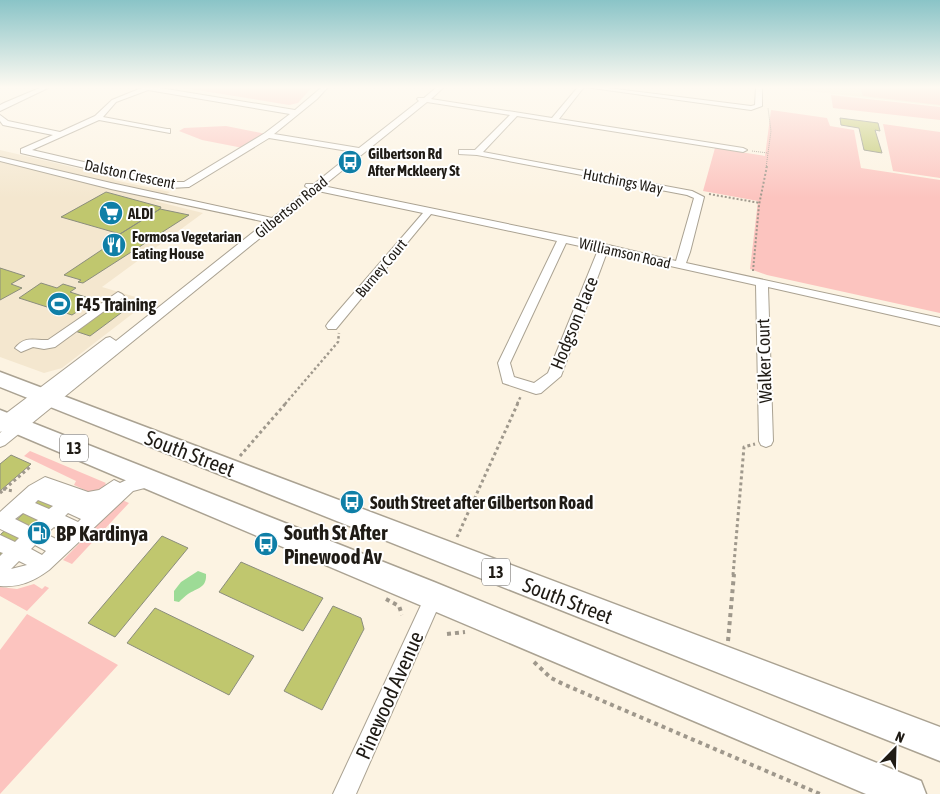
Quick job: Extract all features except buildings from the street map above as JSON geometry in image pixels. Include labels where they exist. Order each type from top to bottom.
[{"type":"highway","name":"South Street","points":[[0,379],[940,744]]},
{"type":"highway","name":"South Street","points":[[5,426],[116,465],[908,794]]},
{"type":"street","points":[[15,124],[60,134],[84,124]]},
{"type":"street","points":[[133,124],[167,130]]},
{"type":"street","name":"Dalston Crescent","points":[[60,134],[24,151],[170,185],[186,185],[268,135],[282,124]]},
{"type":"street","name":"Gilbertson Road","points":[[5,426],[46,397],[391,124]]},
{"type":"street","points":[[477,153],[505,124]]},
{"type":"street","points":[[580,124],[743,150]]},
{"type":"street","points":[[268,135],[356,152]]},
{"type":"street","name":"Hutchings Way","points":[[462,152],[477,153],[695,196]]},
{"type":"street","points":[[0,159],[163,198],[270,220]]},
{"type":"street","points":[[163,198],[182,185]]},
{"type":"street","name":"Williamson Road","points":[[312,187],[604,247],[679,266],[757,277],[940,322]]},
{"type":"street","points":[[679,266],[685,252],[699,197],[695,196]]},
{"type":"street","name":"Burney Court","points":[[332,326],[429,211]]},
{"type":"street","points":[[525,386],[508,380],[504,363],[563,240]]},
{"type":"street","name":"Hodgson Place","points":[[525,386],[536,389],[554,376],[604,247]]},
{"type":"street","name":"Walker Court","points":[[757,277],[766,441]]},
{"type":"street","points":[[21,348],[32,342],[44,345],[51,344],[118,296]]},
{"type":"street","points":[[60,549],[1,521],[35,491],[69,499],[86,500],[101,498],[120,481],[121,474],[116,465]]},
{"type":"street","points":[[0,577],[10,579],[20,577],[43,564],[127,486],[151,480]]},
{"type":"street","points":[[69,499],[95,517]]},
{"type":"street","points":[[0,568],[69,499]]},
{"type":"street","points":[[21,504],[80,531]]},
{"type":"street","points":[[0,543],[43,564]]},
{"type":"street","name":"Pinewood Avenue","points":[[344,794],[434,596]]},
{"type":"path","points":[[757,277],[760,203],[770,124]]},
{"type":"path","points":[[743,150],[768,153]]},
{"type":"path","points":[[695,196],[709,194],[760,203]]},
{"type":"path","points":[[240,456],[338,342],[339,331],[332,326]]},
{"type":"path","points":[[457,538],[525,386]]},
{"type":"path","points":[[728,641],[744,447],[766,441]]},
{"type":"path","points":[[0,493],[30,467]]},
{"type":"path","points":[[382,597],[398,606],[402,615]]},
{"type":"path","points":[[447,634],[460,631],[472,635]]},
{"type":"path","points":[[526,658],[534,662],[550,678],[820,794]]},
{"type":"shaded area","points":[[769,124],[829,124],[830,126],[854,130],[861,168],[940,180],[940,313],[767,275],[750,269],[758,201],[703,191],[715,148],[765,156]]},
{"type":"shaded area","points":[[883,124],[940,132],[940,178],[893,171]]},
{"type":"shaded area","points":[[226,126],[266,134],[243,148],[202,140],[179,131],[184,128]]},
{"type":"shaded area","points":[[0,150],[115,177],[114,180],[170,192],[155,201],[203,213],[102,287],[149,301],[62,368],[44,373],[0,357]]},
{"type":"shaded area","points":[[30,451],[106,483],[106,485],[102,491],[93,494],[74,485],[76,481],[24,456]]},
{"type":"shaded area","points":[[122,500],[129,503],[72,564],[63,560]]},
{"type":"shaded area","points":[[198,571],[206,574],[203,585],[179,602],[174,601],[174,591],[181,582]]},
{"type":"shaded area","points":[[34,584],[42,589],[45,586],[49,588],[27,611],[0,596],[0,587],[17,589]]},
{"type":"shaded area","points":[[27,614],[118,665],[0,794],[0,650]]},
{"type":"place","name":"Gilbertson Rd After Mckleery St","points":[[350,162]]},
{"type":"place","name":"ALDI","points":[[111,213]]},
{"type":"place","name":"Formosa Vegetarian Eating House","points":[[114,245]]},
{"type":"place","name":"F45 Training","points":[[59,304]]},
{"type":"place","name":"South Street after Gilbertson Road","points":[[352,502]]},
{"type":"place","name":"BP Kardinya","points":[[39,533]]},
{"type":"place","name":"South St After Pinewood Av","points":[[266,544]]}]
